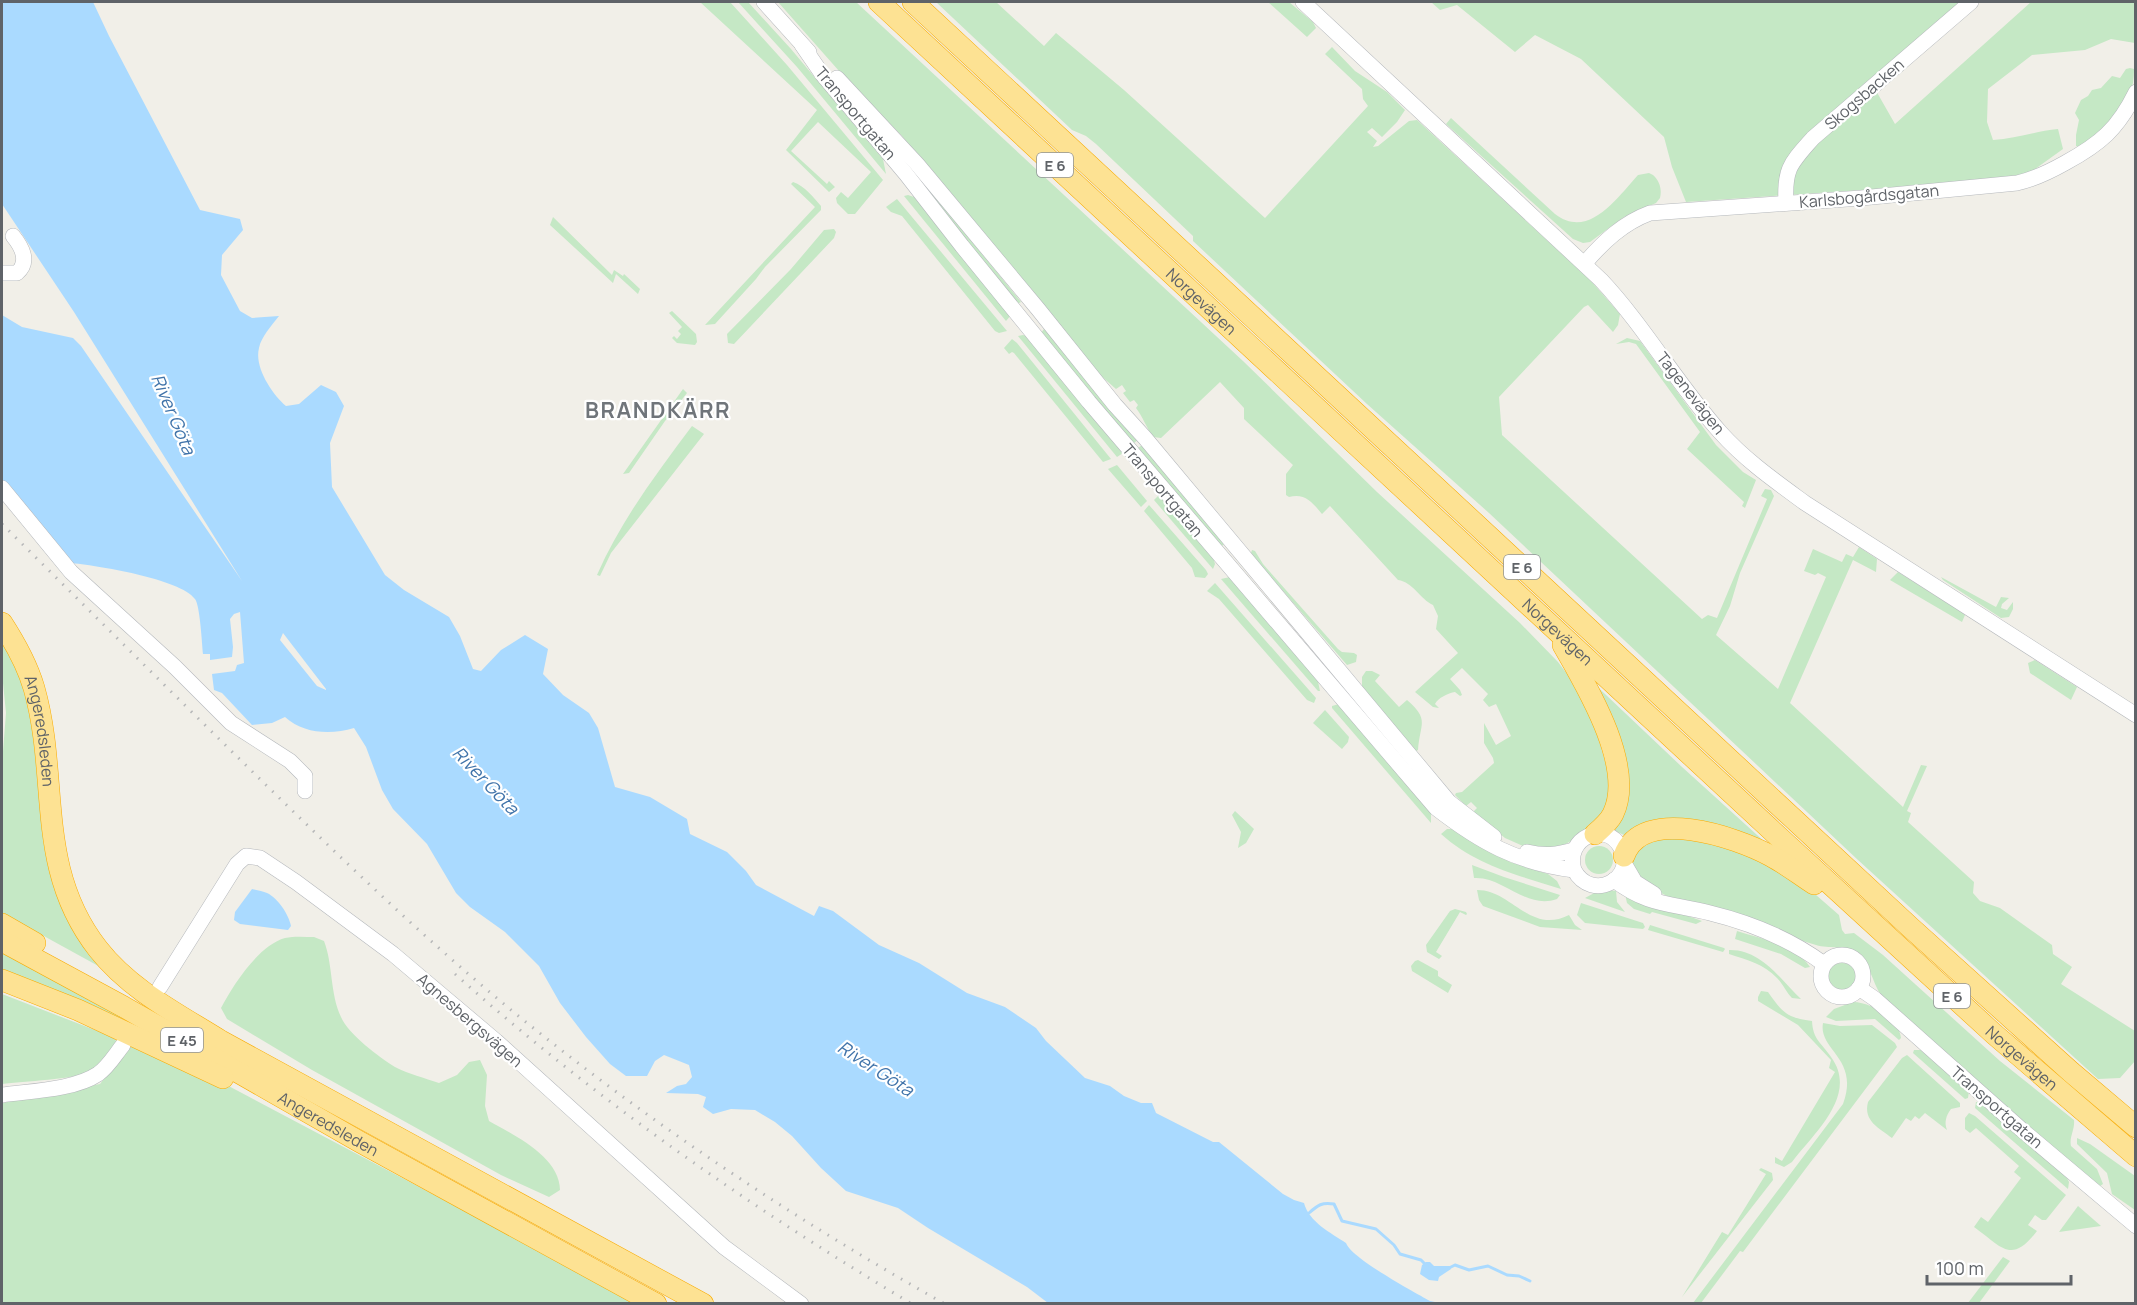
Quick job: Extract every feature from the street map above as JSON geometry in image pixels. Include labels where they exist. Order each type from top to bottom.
[{"type":"highway","name":"Norgevägen","points":[[879,2],[1911,958],[1994,1034],[2136,1156]]},
{"type":"highway","name":"Norgevägen","points":[[914,2],[1910,927],[2071,1072],[2136,1127]]},
{"type":"highway","name":"Angeredsleden","points":[[2,623],[22,658],[34,688],[43,738],[53,839],[59,872],[71,905],[88,936],[114,966],[150,997],[221,1041],[703,1304]]},
{"type":"highway","points":[[1554,629],[1601,716],[1614,757],[1619,787],[1616,805],[1609,821],[1595,834]]},
{"type":"highway","points":[[1624,859],[1632,841],[1646,832],[1694,830],[1730,839],[1771,856],[1793,870],[1911,958]]},
{"type":"highway","points":[[2,924],[171,1017],[221,1041]]},
{"type":"highway","name":"Angeredsleden","points":[[2,941],[124,1007],[360,1142],[656,1304]]},
{"type":"highway","points":[[2,980],[111,1025],[332,1132],[360,1142]]},
{"type":"street","name":"Transportgatan","points":[[764,2],[802,45],[828,68],[917,164],[1115,405],[1153,447],[1449,802],[1480,827],[1514,848],[1542,855],[1557,855],[1574,850],[1580,841],[1595,834]]},
{"type":"street","name":"Tagenevägen","points":[[1303,2],[1585,263],[1621,301],[1700,408],[1753,465],[1805,503],[2136,715]]},
{"type":"street","name":"Skogsbacken","points":[[1786,202],[1785,183],[1790,163],[1814,138],[1971,2]]},
{"type":"street","name":"Transportgatan","points":[[802,45],[822,75],[906,174],[1089,402],[1436,808],[1465,830],[1510,855],[1547,866],[1574,870],[1579,878],[1591,885],[1605,885],[1614,880]]},
{"type":"street","name":"Karlsbogårdsgatan","points":[[1585,263],[1621,228],[1634,219],[1650,213],[1861,198],[2006,184],[2042,176],[2088,151],[2107,137],[2117,125],[2136,92]]},
{"type":"street","points":[[2,273],[17,273],[23,266],[24,259],[20,245],[14,236]]},
{"type":"street","points":[[2,488],[71,572],[231,723],[290,761],[304,776],[305,791]]},
{"type":"street","points":[[1595,834],[1605,835],[1620,846],[1635,882],[1675,905]]},
{"type":"street","points":[[1574,850],[1572,860],[1574,870]]},
{"type":"street","name":"Agnesbergsvägen","points":[[160,987],[237,864],[246,856],[260,858],[352,922],[393,954],[496,1041],[716,1240],[801,1304]]},
{"type":"street","points":[[1624,859],[1621,872],[1614,880],[1642,898],[1713,914],[1770,933],[1802,949],[1824,964]]},
{"type":"street","points":[[1844,955],[1854,959],[1859,963],[1863,976],[1859,988],[1854,994],[1846,997],[1829,993],[1824,988],[1821,976],[1824,964],[1836,956],[1844,955]]},
{"type":"street","name":"Transportgatan","points":[[1859,988],[1875,999],[1998,1109],[2136,1226]]},
{"type":"street","points":[[2,1095],[72,1085],[97,1074],[123,1045]]},
{"type":"green space","points":[[700,2],[730,2],[787,65],[883,180],[855,214],[848,214],[837,203],[836,198],[841,192],[848,198],[871,172],[818,122],[791,151],[827,184],[829,181],[835,187],[829,192],[786,150],[817,110]]},
{"type":"green space","points":[[738,2],[748,2],[791,49],[883,159],[886,174],[797,67]]},
{"type":"green space","points":[[778,2],[856,2],[1243,361],[1377,492],[1520,623],[1558,662],[1577,687],[1590,710],[1607,768],[1609,785],[1607,806],[1592,827],[1580,832],[1560,847],[1537,849],[1523,846],[1505,838],[1473,812],[1477,808],[1471,802],[1466,806],[1455,795],[1462,792],[1494,763],[1484,743],[1484,723],[1496,745],[1511,736],[1496,704],[1489,707],[1483,700],[1488,694],[1462,668],[1450,679],[1462,695],[1455,692],[1449,693],[1435,704],[1439,708],[1433,707],[1415,692],[1458,653],[1436,629],[1438,616],[1433,605],[1408,584],[1398,580],[1330,506],[1322,514],[1304,497],[1286,495],[1286,474],[1293,465],[1244,419],[1244,408],[1220,382],[1161,438],[1153,437],[1136,408],[1138,405],[1134,400],[1130,402],[1123,393],[1126,391],[1122,385],[1116,389],[1100,375],[902,136],[847,80]]},
{"type":"green space","points":[[936,2],[996,2],[1044,46],[1056,33],[1124,90],[1265,218],[1368,106],[1363,99],[1362,89],[1325,54],[1332,47],[1355,71],[1387,92],[1405,110],[1382,137],[1372,128],[1367,132],[1377,141],[1373,147],[1378,146],[1409,121],[1417,120],[1591,281],[1620,314],[1618,325],[1613,332],[1588,305],[1584,307],[1499,397],[1502,435],[1702,619],[1708,615],[1717,618],[1767,499],[1761,496],[1765,489],[1771,490],[1774,496],[1716,635],[1778,689],[1826,577],[1804,571],[1813,549],[1842,562],[1846,554],[1853,557],[1859,547],[1877,559],[1876,572],[1853,560],[1790,703],[1903,807],[1921,765],[1927,766],[1907,811],[1911,813],[1908,822],[1974,882],[1973,893],[1980,901],[2000,908],[2052,945],[2053,954],[2072,967],[2061,984],[2135,1031],[2135,1061],[2120,1078],[2098,1079],[1858,860],[1489,513],[1367,404],[1193,241],[1193,236],[1096,144],[1086,136],[1072,130]]},
{"type":"green space","points":[[1268,2],[1289,2],[1313,22],[1316,28],[1307,37]]},
{"type":"green space","points":[[1431,2],[1976,2],[1875,89],[1895,124],[2031,2],[2135,2],[2135,43],[2111,39],[2085,50],[2032,55],[1988,89],[1987,122],[1993,140],[2058,129],[2063,149],[2031,172],[1993,181],[1686,202],[1672,167],[1664,137],[1581,59],[1535,35],[1515,52],[1457,5],[1440,10]]},
{"type":"green space","points":[[2126,69],[2134,69],[2133,83],[2130,95],[2119,114],[2083,148],[2076,146],[2079,120],[2075,113],[2081,100],[2092,90],[2101,88],[2112,76],[2120,78]]},
{"type":"green space","points":[[1451,118],[1555,214],[1567,221],[1579,222],[1601,213],[1638,175],[1649,173],[1655,177],[1660,186],[1660,198],[1656,203],[1624,217],[1590,242],[1583,243],[1573,239],[1446,124]]},
{"type":"green space","points":[[916,178],[924,182],[1021,302],[1017,304]]},
{"type":"green space","points":[[793,182],[808,192],[821,206],[821,210],[765,267],[715,324],[705,325],[815,207],[791,184]]},
{"type":"green space","points":[[904,196],[914,197],[1011,315],[1006,321]]},
{"type":"green space","points":[[897,199],[1007,331],[999,333],[995,331],[902,216],[891,212],[886,207]]},
{"type":"green space","points":[[553,217],[612,275],[614,270],[623,276],[624,274],[640,289],[638,294],[616,274],[613,283],[550,225]]},
{"type":"green space","points":[[834,229],[836,232],[834,238],[734,344],[728,343],[727,334],[791,269],[824,230]]},
{"type":"green space","points":[[672,311],[696,334],[695,345],[677,343],[672,338],[674,336],[677,339],[681,334],[678,331],[682,327],[669,313]]},
{"type":"green space","points":[[1044,329],[1140,438],[1134,443],[1120,429],[1041,333]]},
{"type":"green space","points":[[1018,336],[1027,336],[1123,453],[1117,457]]},
{"type":"green space","points":[[1627,338],[1640,341],[1716,445],[1743,472],[1756,480],[1745,508],[1742,506],[1744,502],[1687,449],[1700,432],[1636,344],[1629,342],[1616,344]]},
{"type":"green space","points":[[1012,339],[1111,459],[1103,462],[1014,353],[1009,354],[1004,348]]},
{"type":"green space","points":[[683,389],[687,393],[629,473],[623,474]]},
{"type":"green space","points":[[692,426],[704,434],[611,553],[600,576],[597,575],[628,516]]},
{"type":"green space","points":[[1145,443],[1224,544],[1220,548],[1138,448]]},
{"type":"green space","points":[[1117,465],[1147,501],[1141,507],[1108,469]]},
{"type":"green space","points":[[1159,495],[1213,557],[1215,564],[1213,569],[1154,500]]},
{"type":"green space","points":[[1149,505],[1206,570],[1208,574],[1205,578],[1195,577],[1192,568],[1144,511]]},
{"type":"green space","points":[[1252,550],[1338,649],[1357,655],[1356,662],[1347,665],[1257,561],[1251,553]]},
{"type":"green space","points":[[1898,572],[1963,613],[1965,615],[1962,622],[1890,580]]},
{"type":"green space","points":[[1230,577],[1317,677],[1320,691],[1221,579]]},
{"type":"green space","points":[[1941,577],[1996,607],[2001,597],[2009,598],[2001,608],[2007,610],[2013,602],[2013,609],[2009,617],[2001,618]]},
{"type":"green space","points":[[1215,583],[1316,698],[1314,703],[1307,700],[1219,599],[1207,591]]},
{"type":"green space","points":[[2,636],[22,678],[32,722],[44,845],[54,885],[102,968],[2,913],[2,764],[6,713],[2,673]]},
{"type":"green space","points":[[2035,660],[2077,687],[2071,700],[2030,673],[2028,663]]},
{"type":"green space","points":[[1366,671],[1380,675],[1375,681],[1399,707],[1407,700],[1419,712],[1422,722],[1418,750],[1416,751],[1362,687],[1362,677]]},
{"type":"green space","points":[[1586,676],[1767,844],[1624,835],[1611,829],[1621,815]]},
{"type":"green space","points":[[1339,704],[1431,810],[1431,823],[1332,708]]},
{"type":"green space","points":[[1325,710],[1349,737],[1342,749],[1313,723]]},
{"type":"green space","points":[[1235,811],[1254,829],[1246,843],[1238,848],[1241,832],[1232,815]]},
{"type":"green space","points":[[1447,829],[1453,829],[1510,862],[1548,874],[1557,881],[1561,889],[1497,868],[1468,854],[1441,834]]},
{"type":"green space","points":[[1665,835],[1733,845],[1808,888],[1839,915],[1845,934],[1854,933],[1883,955],[2000,1061],[2074,1120],[2071,1146],[2097,1169],[2103,1184],[2100,1186],[2024,1123],[1881,995],[1868,967],[1856,953],[1847,949],[1816,945],[1762,928],[1672,898],[1650,886],[1634,869],[1632,853]]},
{"type":"green space","points":[[1599,846],[1609,850],[1613,860],[1609,870],[1599,874],[1589,870],[1585,860],[1589,850]]},
{"type":"green space","points":[[1472,865],[1560,895],[1557,899],[1546,901],[1525,897],[1495,882],[1474,878]]},
{"type":"green space","points":[[1477,890],[1501,897],[1543,920],[1555,920],[1569,915],[1575,925],[1582,930],[1540,927],[1483,906]]},
{"type":"green space","points":[[1616,891],[1617,902],[1625,912],[1585,898],[1596,892]]},
{"type":"green space","points":[[1625,894],[1702,921],[1696,924],[1634,909],[1627,903]]},
{"type":"green space","points":[[1581,903],[1643,923],[1645,927],[1643,929],[1585,923],[1577,915]]},
{"type":"green space","points":[[1455,909],[1467,914],[1460,912],[1436,952],[1442,956],[1439,959],[1427,952],[1426,945],[1450,911]]},
{"type":"green space","points":[[1650,925],[1725,949],[1723,952],[1648,930]]},
{"type":"green space","points":[[1737,931],[1787,948],[1804,959],[1810,967],[1805,968],[1781,954],[1735,939]]},
{"type":"green space","points":[[314,937],[324,941],[337,1008],[345,1024],[357,1038],[395,1067],[439,1083],[457,1075],[469,1062],[480,1060],[487,1075],[485,1106],[489,1121],[522,1140],[544,1157],[558,1178],[560,1190],[549,1197],[501,1175],[312,1070],[227,1019],[221,1008],[232,988],[256,957],[275,942],[285,938]]},
{"type":"green space","points":[[1729,950],[1740,951],[1761,960],[1801,999],[1792,998],[1779,980],[1767,969],[1729,954]]},
{"type":"green space","points":[[2,952],[230,1075],[2,975]]},
{"type":"green space","points":[[1418,960],[1438,971],[1438,976],[1452,985],[1448,993],[1412,971],[1411,966]]},
{"type":"green space","points":[[1842,963],[1852,967],[1856,977],[1852,987],[1842,991],[1832,987],[1828,977],[1832,967]]},
{"type":"green space","points":[[1761,991],[1768,992],[1777,1005],[1791,1016],[1812,1021],[1816,1037],[1831,1057],[1838,1071],[1840,1085],[1837,1099],[1830,1113],[1792,1162],[1784,1167],[1775,1163],[1775,1157],[1782,1161],[1835,1072],[1829,1068],[1831,1060],[1798,1025],[1758,1001]]},
{"type":"green space","points":[[2,994],[113,1037],[117,1042],[103,1062],[84,1074],[2,1084]]},
{"type":"green space","points":[[1853,1002],[1876,1008],[1890,1018],[1901,1038],[1899,1040],[1875,1019],[1836,1021],[1826,1017],[1834,1009]]},
{"type":"green space","points":[[1823,1023],[1840,1026],[1872,1025],[1897,1047],[1743,1252],[1740,1251],[1701,1303],[1693,1303],[1843,1104],[1847,1088],[1846,1076],[1838,1056],[1826,1041]]},
{"type":"green space","points":[[136,1037],[638,1304],[2,1304],[2,1103],[100,1084]]},
{"type":"green space","points":[[1914,1050],[1921,1050],[1969,1091],[1968,1098],[1965,1099],[1913,1053]]},
{"type":"green space","points":[[1907,1055],[1960,1103],[1960,1107],[1951,1109],[1948,1114],[1947,1130],[1925,1113],[1919,1119],[1915,1116],[1911,1121],[1906,1118],[1892,1138],[1870,1119],[1867,1109],[1868,1102],[1902,1058]]},
{"type":"green space","points":[[1976,1102],[1981,1102],[2066,1176],[2069,1182],[2068,1189],[1975,1108]]},
{"type":"green space","points":[[1969,1113],[2066,1195],[2046,1220],[2035,1215],[2028,1225],[2037,1231],[2020,1248],[2013,1250],[1999,1246],[1974,1227],[1981,1217],[1988,1222],[2021,1178],[2014,1172],[2019,1166],[1976,1128],[1970,1133],[1965,1129],[1965,1118]]},
{"type":"green space","points":[[2077,1138],[2090,1144],[2135,1176],[2135,1210],[2112,1194],[2107,1173],[2077,1144]]},
{"type":"green space","points":[[1761,1168],[1772,1173],[1773,1180],[1682,1297],[1722,1232],[1728,1235],[1766,1174],[1759,1170]]},
{"type":"green space","points":[[2078,1206],[2101,1226],[2059,1232]]},
{"type":"green space","points":[[2003,1257],[2010,1261],[1979,1303],[1968,1303]]},
{"type":"water","name":"River Göta","points":[[2,2],[93,2],[200,210],[240,219],[243,230],[222,255],[221,275],[240,311],[252,318],[279,316],[264,335],[259,348],[259,363],[265,380],[286,406],[299,404],[321,385],[336,392],[344,406],[330,443],[332,487],[385,575],[404,590],[449,617],[460,636],[473,669],[481,671],[501,650],[525,635],[548,649],[543,674],[563,695],[589,713],[598,728],[615,787],[650,797],[687,819],[690,834],[727,852],[756,885],[814,916],[819,906],[833,911],[879,945],[919,963],[967,993],[1005,1007],[1036,1028],[1046,1041],[1085,1078],[1110,1086],[1124,1096],[1141,1103],[1152,1103],[1156,1113],[1213,1142],[1219,1142],[1283,1194],[1304,1203],[1316,1221],[1346,1243],[1371,1266],[1430,1301],[1440,1303],[1048,1303],[1027,1287],[898,1208],[846,1191],[792,1136],[755,1110],[731,1109],[713,1114],[703,1107],[706,1097],[698,1094],[666,1093],[677,1086],[686,1084],[692,1077],[689,1065],[664,1055],[655,1061],[647,1076],[626,1076],[610,1064],[560,1003],[539,966],[505,932],[470,907],[456,893],[427,844],[393,809],[382,790],[366,747],[354,728],[336,732],[318,732],[292,723],[285,717],[272,723],[252,725],[222,693],[214,690],[212,674],[235,671],[237,665],[244,663],[240,612],[234,614],[230,619],[232,657],[210,660],[210,654],[203,654],[197,603],[187,592],[173,585],[137,574],[70,563],[2,480],[2,315],[22,327],[73,338],[81,346],[242,581],[74,312],[2,204]],"holes":[[[283,633],[326,689],[317,686],[280,640]]]},
{"type":"water","points":[[252,889],[271,895],[279,903],[290,922],[291,926],[288,930],[240,924],[234,920],[235,912]]},
{"type":"water","points":[[1426,1262],[1434,1266],[1450,1266],[1451,1269],[1439,1277],[1438,1281],[1429,1280],[1420,1274],[1422,1265]]},
{"type":"waterway","points":[[1309,1213],[1320,1205],[1334,1204],[1342,1221],[1376,1229],[1394,1245],[1400,1254],[1421,1260],[1427,1266]]},
{"type":"waterway","points":[[1447,1269],[1455,1265],[1469,1270],[1488,1266],[1507,1275],[1519,1276],[1530,1281]]},
{"type":"railway","points":[[2,524],[357,873],[451,959],[516,1014],[618,1093],[724,1168],[833,1238],[945,1304]]},
{"type":"railway","points":[[455,974],[563,1065],[676,1150],[792,1229],[912,1304]]},
{"type":"district","name":"BRANDKÄRR","points":[[658,410]]}]
